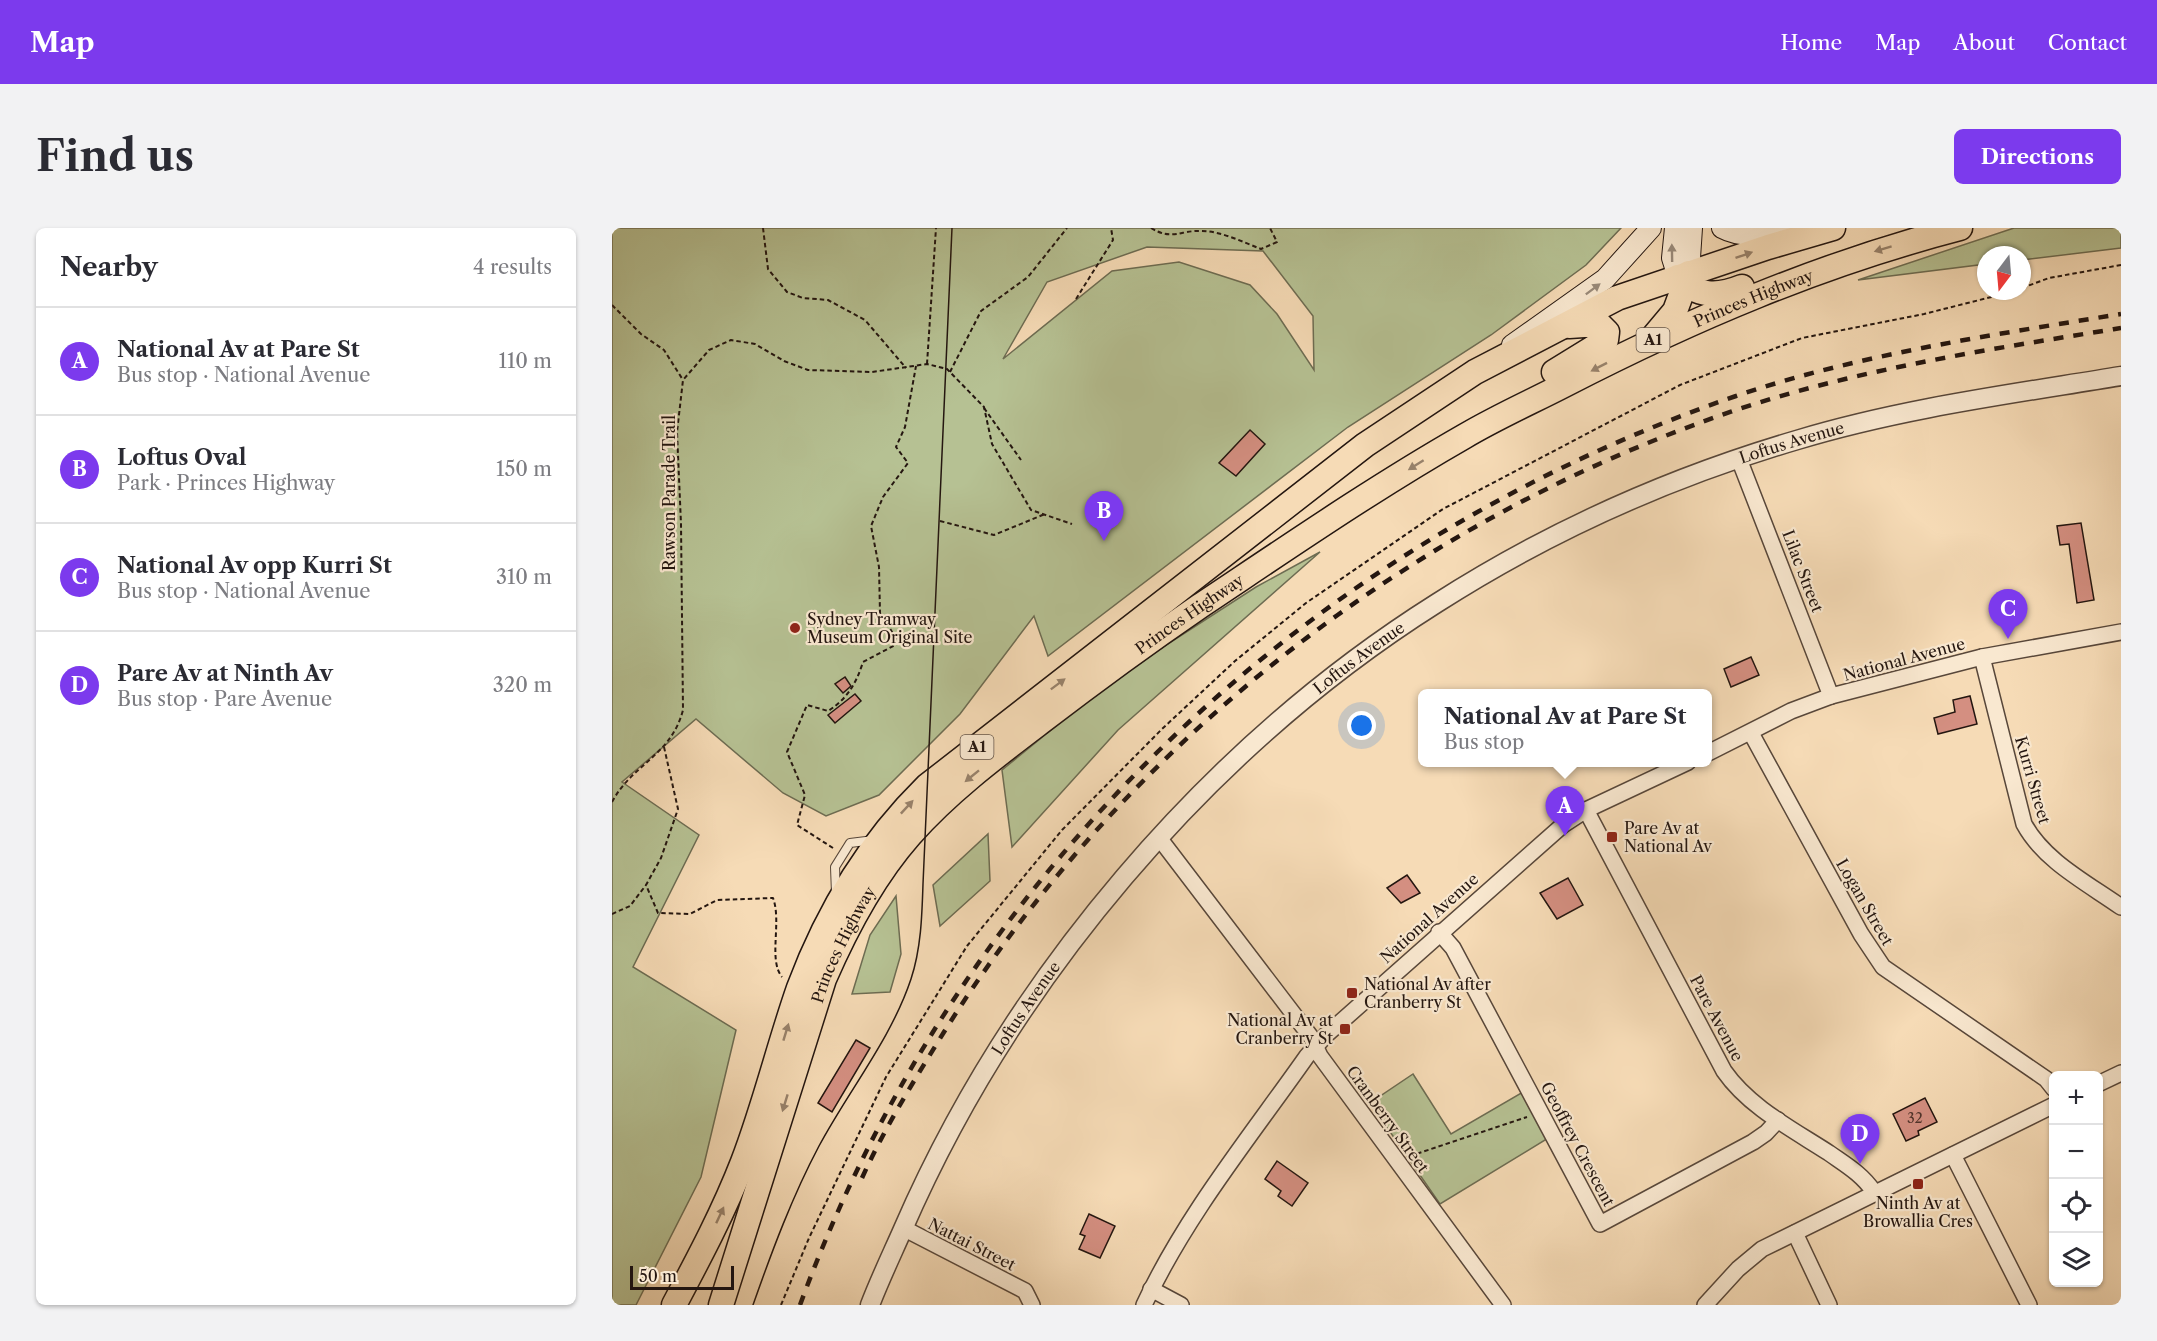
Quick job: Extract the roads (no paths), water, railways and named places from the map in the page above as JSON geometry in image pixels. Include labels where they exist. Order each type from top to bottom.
[{"type":"highway","name":"Princes Highway","points":[[674,1305],[743,1162],[799,990],[836,906],[880,839],[927,786],[1272,516],[1365,445],[1433,398],[1495,360],[1617,298],[1684,279],[1833,228]]},
{"type":"highway","name":"Princes Highway","points":[[721,1305],[824,979],[859,908],[907,838],[958,788],[1102,675],[1303,537],[1466,435],[1639,346],[1699,318],[1846,260],[1960,228]]},
{"type":"highway","points":[[1684,279],[1702,294],[1718,295],[1768,278],[1846,260]]},
{"type":"highway","points":[[1639,346],[1669,321],[1681,300],[1684,279]]},
{"type":"highway","points":[[1466,435],[1516,395],[1598,348],[1607,337],[1606,329],[1596,323],[1555,329]]},
{"type":"highway","points":[[680,1305],[699,1257]]},
{"type":"main road","points":[[1495,360],[1527,332],[1599,284],[1626,260],[1651,228]]},
{"type":"main road","points":[[1675,228],[1672,258],[1684,279]]},
{"type":"main road","points":[[1684,279],[1692,228]]},
{"type":"main road","points":[[1722,228],[1752,235],[1803,228]]},
{"type":"street","name":"Loftus Avenue","points":[[870,1305],[903,1228],[957,1118],[994,1052],[1061,956],[1160,839],[1213,782],[1319,687],[1436,603],[1515,557],[1594,517],[1671,484],[1798,439],[1918,410],[2121,376]]},
{"type":"street","name":"Lilac Street","points":[[1739,459],[1831,696]]},
{"type":"street","name":"National Avenue","points":[[1712,751],[1791,711],[1831,696],[1982,657],[2121,632]]},
{"type":"street","name":"Kurri Street","points":[[1982,657],[2024,824],[2031,837],[2052,858],[2121,907]]},
{"type":"street","name":"Logan Street","points":[[1751,733],[1861,934],[1883,968],[2049,1083]]},
{"type":"street","name":"National Avenue","points":[[1144,1305],[1187,1226],[1316,1045],[1439,932],[1563,825],[1586,810],[1677,767]]},
{"type":"street","name":"Pare Avenue","points":[[1586,810],[1724,1071],[1736,1088],[1860,1174],[1874,1192]]},
{"type":"street","name":"Cranberry Street","points":[[1160,839],[1316,1045],[1320,1056],[1395,1161],[1503,1305]]},
{"type":"street","name":"Geoffrey Crescent","points":[[1439,932],[1453,948],[1600,1224],[1753,1142],[1766,1133],[1778,1119]]},
{"type":"street","points":[[2103,1082],[2121,1073]]},
{"type":"street","points":[[1705,1305],[1751,1257],[1874,1192],[2049,1107]]},
{"type":"street","points":[[1953,1155],[2029,1305]]},
{"type":"street","name":"Nattai Street","points":[[903,1228],[1030,1294]]},
{"type":"street","points":[[1795,1233],[1829,1305]]},
{"type":"street","points":[[1151,1289],[1181,1305]]},
{"type":"lane","points":[[836,906],[835,867],[850,843],[880,839]]},
{"type":"tram line","points":[[753,1305],[791,1204],[819,1146],[892,1023],[903,1001],[917,956],[922,908],[952,228]]},
{"type":"railway","points":[[800,1305],[868,1148],[952,1002],[1051,867],[1165,745],[1291,635],[1429,540],[1578,460],[1736,396],[1830,368],[1878,357],[1975,338],[2121,314]]},
{"type":"railway","points":[[862,1178],[890,1122],[944,1032],[1017,926],[1099,827],[1190,736],[1288,652],[1393,577],[1503,511],[1619,455],[1739,409],[1880,371],[1976,352],[2121,328]]},
{"type":"place","name":"Loftus Oval","points":[[1104,541]]},
{"type":"place","name":"Sydney Tramway Museum Original Site","points":[[795,628]]},
{"type":"place","name":"National Av opp Kurri St","points":[[2008,639]]},
{"type":"place","name":"National Av at Pare St","points":[[1565,836]]},
{"type":"place","name":"Pare Av at National Av","points":[[1612,837]]},
{"type":"place","name":"National Av after Cranberry St","points":[[1352,993]]},
{"type":"place","name":"National Av at Cranberry St","points":[[1345,1029]]},
{"type":"place","name":"Pare Av at Ninth Av","points":[[1860,1164]]},
{"type":"place","name":"Ninth Av at Browallia Cres","points":[[1918,1184]]}]
